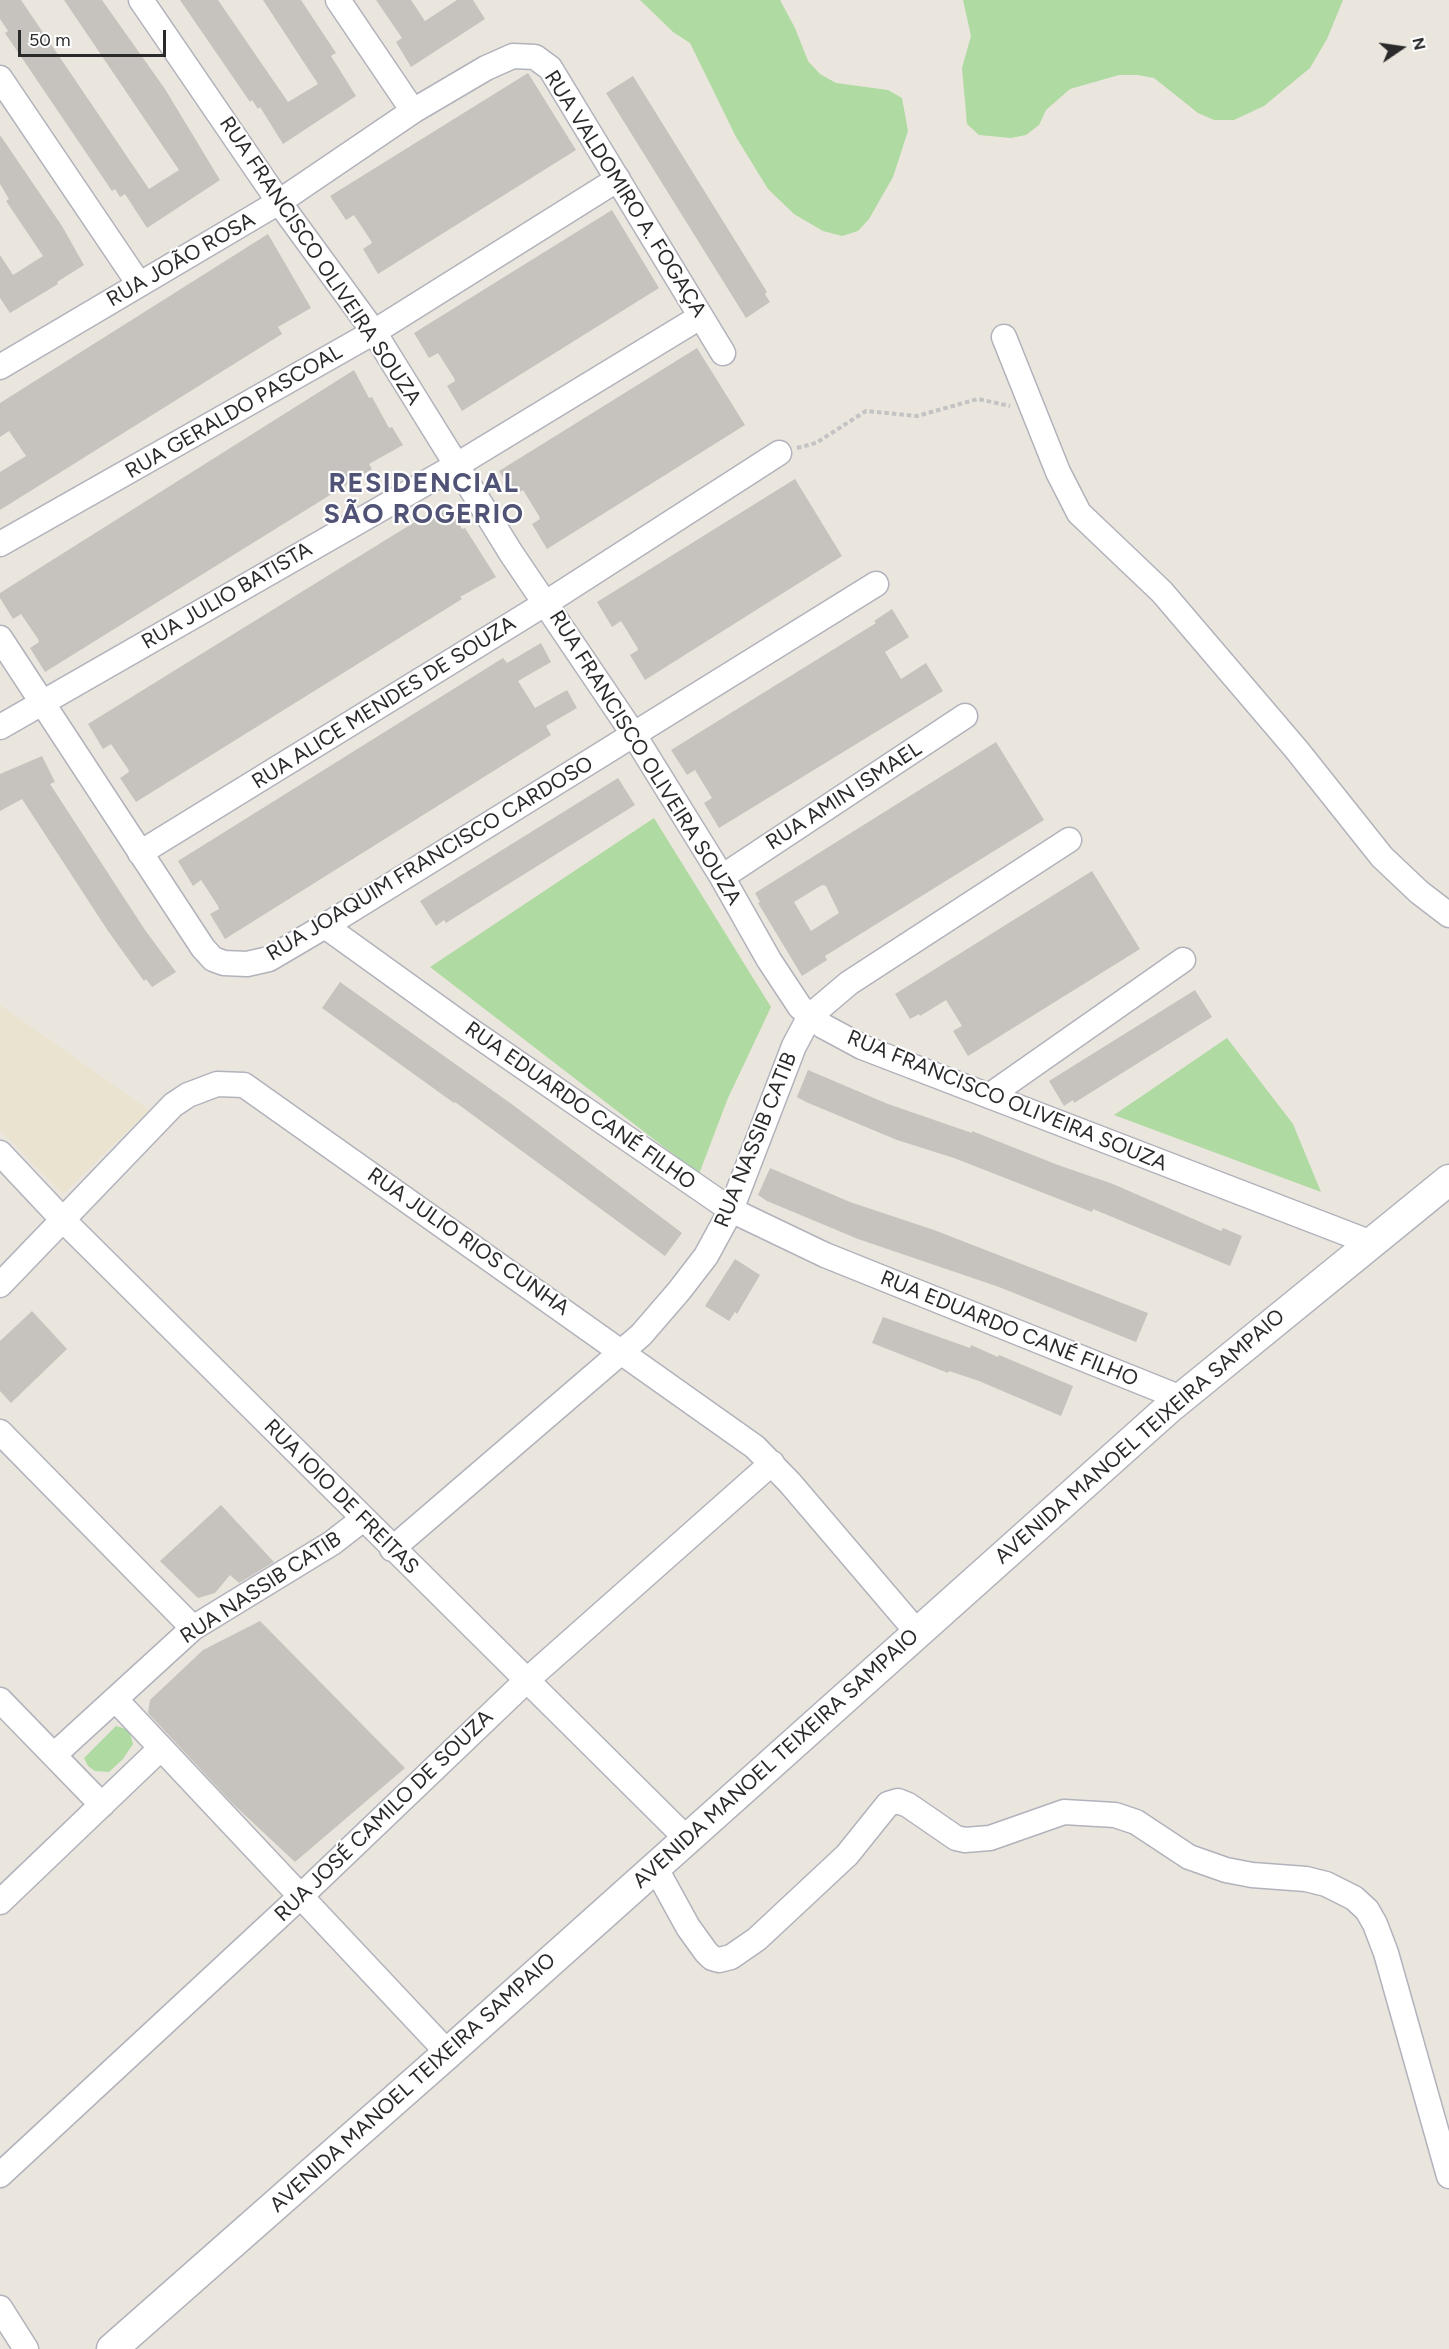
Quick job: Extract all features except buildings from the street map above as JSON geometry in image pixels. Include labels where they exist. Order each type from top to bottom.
[{"type":"street","name":"RUA FRANCISCO OLIVEIRA SOUZA","points":[[141,0],[279,202],[374,332],[511,553],[634,735],[722,877],[789,993],[810,1016],[862,1047],[1369,1242]]},
{"type":"street","points":[[338,0],[413,111]]},
{"type":"street","name":"RUA JOÃO ROSA","points":[[0,367],[279,202],[413,111],[486,68],[513,57]]},
{"type":"street","name":"RUA VALDOMIRO A. FOGAÇA","points":[[513,57],[535,57],[550,68],[723,353]]},
{"type":"street","points":[[0,78],[139,284]]},
{"type":"street","name":"RUA GERALDO PASCOAL","points":[[0,544],[374,332],[618,179]]},
{"type":"street","name":"RUA JULIO BATISTA","points":[[0,727],[457,465],[700,316]]},
{"type":"street","points":[[1004,337],[1032,411],[1078,513],[1162,592],[1296,749],[1382,857],[1419,892],[1449,915]]},
{"type":"street","name":"RUA ALICE MENDES DE SOUZA","points":[[140,853],[546,603],[779,453]]},
{"type":"street","name":"RUA JOAQUIM FRANCISCO CARDOSO","points":[[0,638],[203,948],[213,959],[224,963],[247,964],[269,959],[325,926],[876,584]]},
{"type":"street","name":"RUA AMIN ISMAEL","points":[[722,877],[965,716]]},
{"type":"street","name":"RUA NASSIB CATIB","points":[[392,1549],[641,1335],[679,1291],[706,1256],[731,1210],[794,1046],[810,1016],[855,979],[1069,840]]},
{"type":"street","name":"RUA EDUARDO CANÉ FILHO","points":[[325,926],[464,1026],[731,1210],[825,1255],[1181,1398]]},
{"type":"street","points":[[989,1096],[1183,960]]},
{"type":"street","name":"RUA JULIO RIOS CUNHA","points":[[0,1285],[173,1105],[188,1095],[217,1084],[244,1085],[727,1425],[772,1463],[917,1632]]},
{"type":"street","name":"RUA IOIO DE FREITAS","points":[[0,1153],[64,1221],[392,1549],[686,1838]]},
{"type":"street","name":"AVENIDA MANOEL TEIXEIRA SAMPAIO","points":[[112,2349],[448,2053],[1181,1398],[1369,1242],[1449,1180]]},
{"type":"street","points":[[0,1432],[193,1628]]},
{"type":"street","name":"RUA JOSÉ CAMILO DE SOUZA","points":[[0,2175],[301,1896],[526,1681],[772,1463]]},
{"type":"street","name":"RUA NASSIB CATIB","points":[[54,1755],[193,1628],[332,1543],[363,1520]]},
{"type":"street","points":[[0,1700],[102,1805]]},
{"type":"street","points":[[116,1700],[448,2053]]},
{"type":"street","points":[[0,1902],[161,1748]]},
{"type":"street","points":[[655,1867],[688,1927],[706,1952],[712,1958],[719,1960],[738,1953],[763,1933],[848,1855],[888,1804],[898,1801],[908,1804],[956,1839],[965,1840],[990,1838],[1064,1812],[1115,1815],[1136,1822],[1189,1857],[1226,1870],[1252,1875],[1306,1879],[1326,1884],[1354,1898],[1367,1910],[1375,1924],[1386,1953],[1449,2176]]},
{"type":"street","points":[[0,2308],[26,2349]]},
{"type":"path","points":[[779,453],[816,443],[866,411],[917,416],[978,399],[1032,411]]},
{"type":"shaded area","points":[[0,1005],[149,1110],[63,1194],[0,1130]]},
{"type":"green space","points":[[640,0],[780,0],[795,28],[808,61],[820,74],[836,83],[888,90],[902,98],[908,131],[893,177],[869,219],[858,231],[842,236],[823,231],[794,214],[768,189],[736,137],[690,43],[673,32]]},
{"type":"green space","points":[[963,0],[1343,0],[1327,39],[1310,68],[1264,106],[1234,120],[1214,120],[1198,113],[1154,78],[1119,75],[1070,89],[1046,110],[1039,125],[1026,135],[1011,138],[979,135],[967,124],[962,68],[971,36]]},
{"type":"green space","points":[[654,818],[771,1007],[728,1098],[699,1174],[430,967]]},
{"type":"green space","points":[[1227,1038],[1293,1124],[1321,1192],[1114,1115]]},
{"type":"green space","points":[[116,1726],[129,1730],[133,1744],[123,1759],[109,1772],[95,1771],[88,1766],[84,1758]]},
{"type":"district","name":"RESIDENCIAL SÃO ROGERIO","points":[[424,500]]}]
